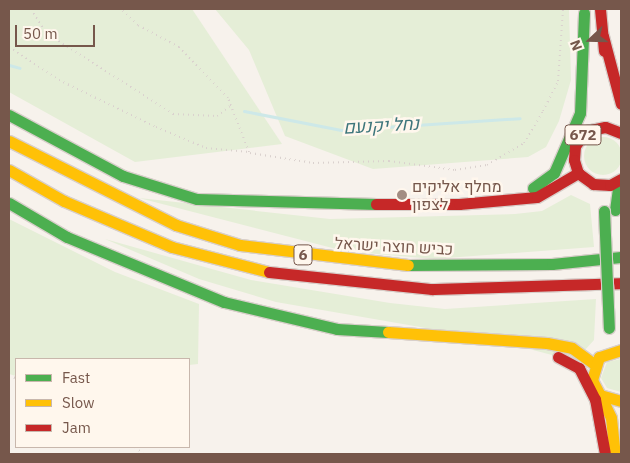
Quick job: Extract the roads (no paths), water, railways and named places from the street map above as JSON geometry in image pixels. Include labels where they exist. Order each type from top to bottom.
[{"type":"main road","name":"672","points":[[600,9],[611,106],[621,133]]},
{"type":"main road","name":"672","points":[[578,173],[575,146],[586,132],[591,117],[584,11]]},
{"type":"main road","points":[[459,204],[524,191],[543,184],[554,173],[580,114],[584,11]]},
{"type":"main road","points":[[603,36],[621,104]]},
{"type":"main road","points":[[9,115],[123,176],[197,199],[264,204],[459,204],[537,197],[578,173],[593,184],[609,210],[621,320]]},
{"type":"main road","name":"672","points":[[586,132],[604,127],[621,133]]},
{"type":"main road","name":"כביש חוצה ישראל","points":[[9,141],[105,194],[176,225],[240,245],[406,266],[552,264],[621,257]]},
{"type":"main road","name":"6","points":[[9,170],[64,201],[172,247],[271,272],[432,288],[621,283]]},
{"type":"main road","points":[[593,184],[620,180],[609,210],[609,328],[592,380],[611,418],[617,454]]},
{"type":"main road","points":[[9,203],[67,237],[174,284],[224,302],[407,345],[566,359],[579,368],[596,399],[605,454]]},
{"type":"main road","points":[[337,329],[547,343],[572,348],[597,360],[621,350]]},
{"type":"main road","points":[[600,395],[621,402]]},
{"type":"main road","points":[[617,454],[621,427]]},
{"type":"waterway","name":"נחל יקנעם","points":[[9,65],[20,68]]},
{"type":"waterway","name":"נחל יקנעם","points":[[244,111],[341,130],[520,118]]},
{"type":"place","name":"מחלף אליקים לצפון","points":[[402,195]]}]
